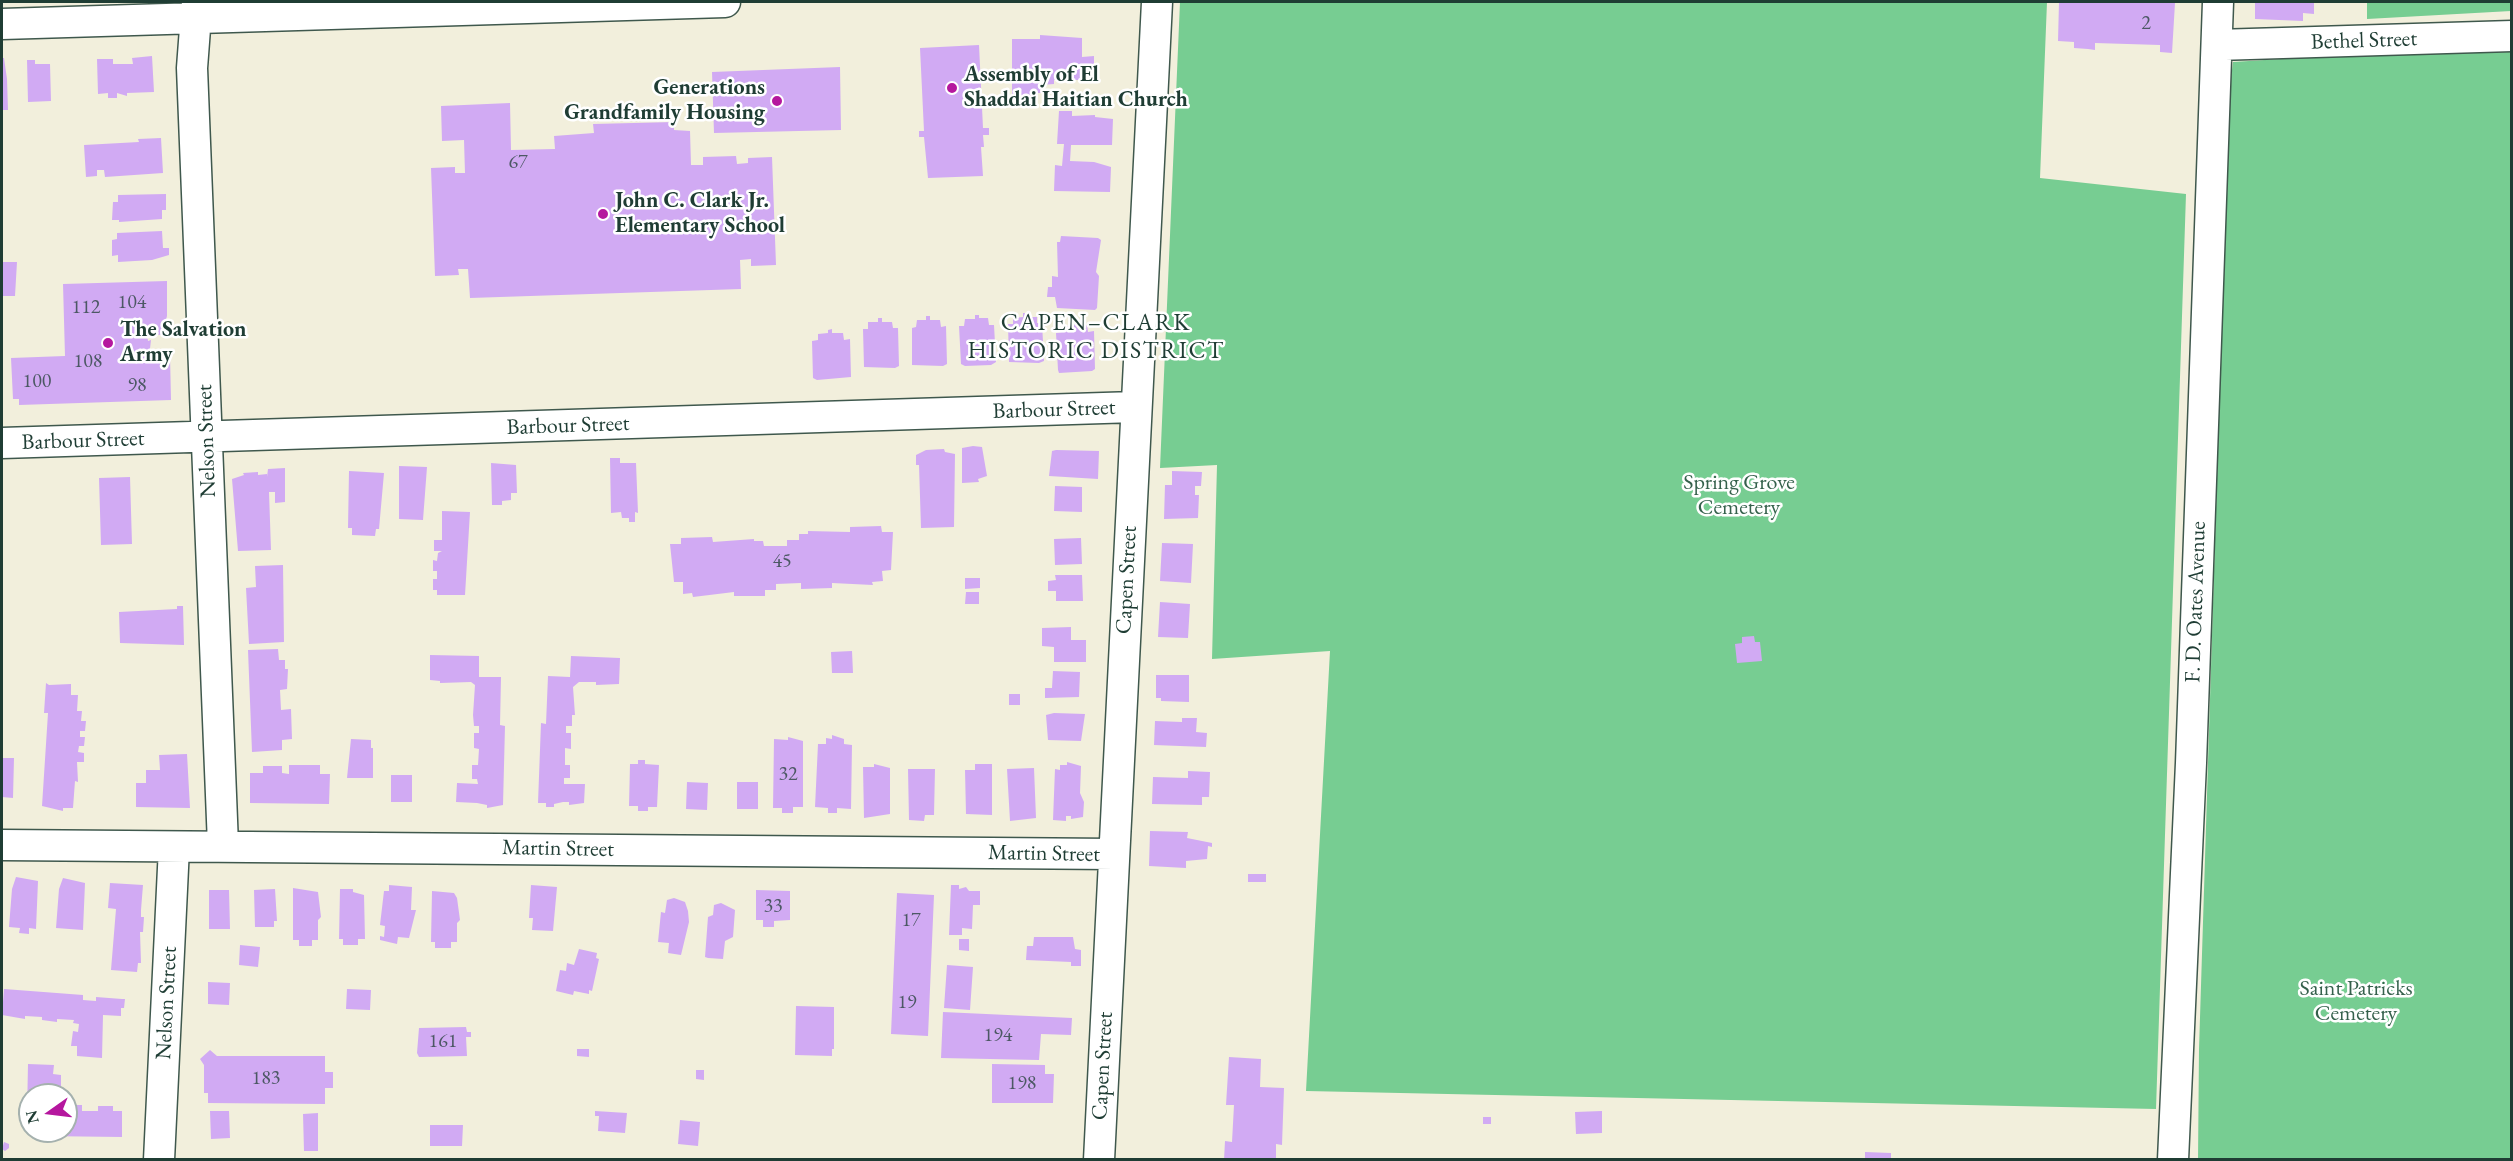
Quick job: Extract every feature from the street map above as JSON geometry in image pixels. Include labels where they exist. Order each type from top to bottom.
[{"type":"street","points":[[2,24],[196,9],[724,2]]},
{"type":"street","name":"Capen Street","points":[[1099,1160],[1157,2]]},
{"type":"street","name":"F. D. Oates Avenue","points":[[2173,1160],[2191,763],[2218,2]]},
{"type":"street","name":"Nelson Street","points":[[196,9],[192,68],[222,845]]},
{"type":"street","name":"Bethel Street","points":[[2217,45],[2511,36]]},
{"type":"street","name":"Barbour Street","points":[[2,443],[1135,408]]},
{"type":"street","name":"Martin Street","points":[[2,845],[1114,854]]},
{"type":"street","name":"Nelson Street","points":[[159,1160],[174,848]]},
{"type":"green space","name":"Spring Grove Cemetery","points":[[1180,2],[2047,2],[2040,178],[2186,194],[2156,1109],[1306,1091],[1330,651],[1212,659],[1217,465],[1160,468]]},
{"type":"green space","points":[[2367,2],[2511,2],[2511,11],[2367,19]]},
{"type":"green space","name":"Saint Patricks Cemetery","points":[[2511,52],[2511,1159],[2198,1160],[2199,1049],[2229,94],[2233,62],[2360,54]]},
{"type":"building","points":[[2059,2],[2175,3],[2172,53],[2160,52],[2160,45],[2095,43],[2095,50],[2074,48],[2074,42],[2058,41]]},
{"type":"building","points":[[2255,2],[2314,2],[2314,14],[2303,13],[2303,21],[2255,19]]},
{"type":"building","points":[[1040,35],[1082,38],[1082,57],[1094,56],[1094,64],[1082,65],[1082,80],[1054,80],[1054,84],[1041,85],[1042,93],[1033,93],[1034,101],[1028,101],[1028,95],[1012,96],[1012,39],[1040,39]]},
{"type":"building","name":"Assembly of El Shaddai Haitian Church","points":[[979,45],[983,128],[989,128],[989,135],[983,135],[984,147],[981,147],[983,176],[928,178],[924,137],[919,137],[919,131],[924,131],[920,48]]},
{"type":"building","points":[[152,56],[154,92],[127,93],[127,96],[117,93],[117,98],[108,98],[108,93],[98,94],[97,59],[113,59],[113,64],[133,64],[132,58]]},
{"type":"building","points":[[2,58],[4,58],[7,79],[8,110],[2,110]]},
{"type":"building","points":[[27,60],[35,60],[35,64],[50,64],[51,101],[28,102]]},
{"type":"building","name":"Generations Grandfamily Housing","points":[[840,67],[841,130],[714,133],[712,72]]},
{"type":"building","name":"John C. Clark Jr. Elementary School","points":[[510,103],[511,150],[555,149],[554,136],[594,133],[593,124],[674,122],[674,130],[690,131],[691,165],[703,165],[703,157],[736,156],[737,164],[748,163],[748,158],[772,157],[776,265],[751,266],[751,259],[740,260],[741,289],[470,298],[468,269],[458,269],[459,275],[435,276],[431,168],[455,167],[455,173],[465,173],[464,140],[442,141],[441,106]]},
{"type":"building","points":[[1059,111],[1072,111],[1072,116],[1095,115],[1095,117],[1113,119],[1112,145],[1071,145],[1070,161],[1094,162],[1111,167],[1110,192],[1054,191],[1055,165],[1062,166],[1064,144],[1057,144]]},
{"type":"building","points":[[161,138],[163,173],[105,177],[104,170],[97,170],[97,176],[86,177],[84,145],[139,142],[138,139]]},
{"type":"building","points":[[166,194],[166,210],[162,210],[162,219],[119,222],[119,220],[112,220],[113,202],[118,202],[118,195]]},
{"type":"building","points":[[162,231],[163,248],[169,248],[169,255],[152,260],[118,262],[118,255],[112,256],[112,240],[117,239],[117,233]]},
{"type":"building","points":[[1061,236],[1101,240],[1096,272],[1099,276],[1095,310],[1057,308],[1055,297],[1047,297],[1048,287],[1052,287],[1052,276],[1058,277],[1057,242],[1060,242]]},
{"type":"building","points":[[2,262],[17,262],[15,296],[2,296]]},
{"type":"building","name":"The Salvation Army","points":[[167,281],[167,316],[162,335],[147,334],[148,341],[151,340],[149,357],[170,356],[171,400],[19,405],[19,399],[13,399],[11,358],[65,356],[63,284]]},
{"type":"building","points":[[1023,313],[1027,313],[1027,317],[1037,317],[1037,323],[1042,323],[1044,361],[1039,363],[1009,362],[1008,324],[1013,324],[1013,318],[1023,317]]},
{"type":"building","points":[[975,315],[979,315],[979,318],[988,318],[989,325],[994,325],[996,362],[991,365],[965,366],[961,364],[959,326],[964,326],[965,319],[975,319]]},
{"type":"building","points":[[926,316],[930,316],[930,320],[940,320],[941,327],[946,326],[947,364],[943,366],[912,365],[912,328],[916,327],[917,320],[926,320]]},
{"type":"building","points":[[878,318],[882,318],[882,322],[892,322],[893,328],[898,328],[899,366],[895,368],[864,367],[863,329],[868,329],[868,322],[878,322]]},
{"type":"building","points":[[1072,322],[1077,322],[1077,325],[1087,325],[1088,332],[1094,331],[1095,369],[1092,371],[1059,373],[1056,333],[1062,332],[1062,326],[1073,326]]},
{"type":"building","points":[[832,329],[832,333],[843,333],[844,340],[850,339],[851,377],[817,380],[813,378],[812,341],[818,340],[818,334],[828,333],[828,330]]},
{"type":"building","points":[[982,447],[987,476],[978,479],[979,482],[962,483],[962,448]]},
{"type":"building","points":[[944,449],[945,452],[955,454],[954,527],[921,528],[919,465],[916,465],[916,455],[926,450]]},
{"type":"building","points":[[1052,451],[1099,451],[1098,479],[1049,476]]},
{"type":"building","points":[[610,458],[620,458],[620,463],[636,463],[638,513],[635,512],[635,522],[629,522],[629,518],[622,518],[621,512],[611,513]]},
{"type":"building","points":[[491,463],[516,465],[517,493],[511,493],[511,500],[502,501],[502,505],[492,505]]},
{"type":"building","points":[[399,466],[427,467],[423,520],[399,519]]},
{"type":"building","points":[[285,468],[285,502],[275,503],[275,492],[269,492],[271,550],[238,551],[232,479],[244,475],[243,473],[258,472],[258,475],[267,474],[267,477],[268,469]]},
{"type":"building","points":[[349,471],[384,473],[379,529],[376,529],[375,536],[352,535],[352,528],[348,528]]},
{"type":"building","points":[[1172,471],[1202,472],[1201,486],[1195,486],[1195,495],[1199,495],[1198,518],[1164,519],[1165,485],[1172,485]]},
{"type":"building","points":[[130,477],[132,544],[101,545],[99,478]]},
{"type":"building","points":[[1055,486],[1082,487],[1082,512],[1054,511]]},
{"type":"building","points":[[442,511],[470,512],[465,595],[437,595],[437,590],[433,590],[433,579],[437,579],[437,571],[433,571],[433,560],[437,561],[438,553],[442,551],[434,551],[434,540],[442,540]]},
{"type":"building","points":[[881,526],[882,532],[893,532],[891,570],[882,571],[883,581],[872,582],[873,585],[832,583],[832,588],[801,589],[801,583],[776,584],[776,590],[765,590],[765,596],[734,596],[734,592],[693,597],[692,593],[683,594],[683,582],[674,582],[670,544],[681,544],[681,538],[712,537],[713,542],[754,539],[754,541],[763,541],[764,546],[787,546],[787,540],[799,540],[799,534],[808,534],[808,531],[850,532],[850,527]]},
{"type":"building","points":[[1081,538],[1082,564],[1055,565],[1054,539]]},
{"type":"building","points":[[1162,543],[1193,544],[1191,583],[1160,581]]},
{"type":"building","points":[[283,565],[284,642],[249,644],[246,588],[256,587],[255,566]]},
{"type":"building","points":[[1055,575],[1082,575],[1083,601],[1056,601],[1056,591],[1048,591],[1048,581],[1056,580]]},
{"type":"building","points":[[965,578],[980,578],[980,588],[965,589]]},
{"type":"building","points":[[966,592],[979,592],[979,604],[965,604]]},
{"type":"building","points":[[1160,602],[1190,604],[1188,638],[1158,637]]},
{"type":"building","points":[[177,606],[183,606],[184,645],[120,643],[119,612],[177,609]]},
{"type":"building","points":[[1071,627],[1071,640],[1086,640],[1086,662],[1054,662],[1054,647],[1042,646],[1042,628]]},
{"type":"building","points":[[1754,636],[1755,642],[1760,642],[1762,661],[1737,663],[1735,644],[1742,643],[1742,637]]},
{"type":"building","points":[[278,649],[279,660],[285,660],[285,669],[288,669],[287,689],[280,690],[281,710],[291,709],[292,739],[282,740],[282,750],[252,752],[248,650]]},
{"type":"building","points":[[852,651],[853,673],[832,673],[831,652]]},
{"type":"building","points":[[430,655],[479,656],[479,677],[501,677],[500,725],[505,726],[503,805],[487,808],[487,805],[477,803],[456,802],[457,783],[478,784],[477,779],[472,779],[472,765],[478,765],[479,749],[474,748],[474,733],[479,733],[479,726],[474,726],[473,715],[475,685],[471,682],[440,683],[440,681],[430,680]]},
{"type":"building","points":[[571,656],[620,658],[619,684],[596,685],[596,682],[579,682],[573,687],[575,715],[572,715],[572,726],[566,726],[566,733],[571,733],[571,749],[565,748],[565,765],[570,765],[570,778],[564,778],[564,784],[585,784],[584,803],[569,805],[569,802],[563,802],[554,804],[554,807],[546,807],[546,803],[538,803],[541,723],[546,724],[548,676],[570,677]]},
{"type":"building","points":[[1053,671],[1080,672],[1079,697],[1045,698],[1045,688],[1052,688]]},
{"type":"building","points":[[1156,675],[1189,675],[1189,702],[1161,701],[1161,698],[1156,698]]},
{"type":"building","points":[[46,683],[49,685],[71,684],[71,695],[78,695],[77,711],[82,711],[81,721],[86,721],[85,731],[80,731],[80,737],[85,737],[84,746],[79,746],[78,752],[84,753],[84,762],[77,762],[78,782],[75,781],[73,808],[63,808],[63,811],[42,806],[48,713],[44,713]]},
{"type":"building","points":[[1009,694],[1020,694],[1020,705],[1009,705]]},
{"type":"building","points":[[1085,714],[1081,741],[1048,740],[1046,715]]},
{"type":"building","points":[[1182,718],[1197,718],[1196,732],[1207,733],[1206,747],[1154,745],[1155,721],[1182,722]]},
{"type":"building","points":[[832,735],[844,739],[844,744],[852,745],[851,809],[837,808],[837,813],[828,813],[828,808],[815,807],[818,744],[826,744],[826,738],[832,739]]},
{"type":"building","points":[[788,737],[803,741],[803,807],[793,807],[793,813],[782,813],[782,808],[773,808],[774,739],[788,740]]},
{"type":"building","points":[[351,739],[371,740],[373,778],[347,778]]},
{"type":"building","points":[[187,754],[190,808],[136,807],[136,783],[146,783],[146,770],[160,770],[159,755]]},
{"type":"building","points":[[2,758],[14,758],[13,798],[2,797]]},
{"type":"building","points":[[638,760],[645,760],[645,764],[659,765],[657,807],[648,807],[648,811],[638,811],[638,806],[629,806],[630,764],[638,764]]},
{"type":"building","points":[[1067,762],[1081,766],[1080,793],[1084,802],[1083,817],[1071,819],[1071,816],[1066,816],[1066,821],[1053,820],[1055,769],[1060,770],[1060,765],[1067,765]]},
{"type":"building","points":[[874,764],[890,768],[890,814],[864,818],[863,767],[874,767]]},
{"type":"building","points":[[975,764],[992,764],[992,815],[966,814],[965,770],[975,770]]},
{"type":"building","points":[[289,765],[320,765],[320,774],[330,774],[329,804],[250,803],[250,773],[263,773],[263,766],[282,766],[282,773],[289,774]]},
{"type":"building","points":[[1034,768],[1036,818],[1010,821],[1007,769]]},
{"type":"building","points":[[908,769],[935,769],[934,815],[925,815],[924,821],[909,820]]},
{"type":"building","points":[[1188,771],[1210,772],[1209,797],[1202,797],[1202,805],[1152,804],[1153,777],[1188,778]]},
{"type":"building","points":[[391,775],[412,775],[412,802],[391,802]]},
{"type":"building","points":[[687,782],[708,783],[707,810],[686,809]]},
{"type":"building","points":[[737,782],[758,782],[758,809],[737,809]]},
{"type":"building","points":[[1150,831],[1188,832],[1187,838],[1212,843],[1212,847],[1208,846],[1207,859],[1186,861],[1186,868],[1149,866]]},
{"type":"building","points":[[1248,874],[1266,874],[1266,882],[1248,882]]},
{"type":"building","points":[[16,877],[38,881],[36,929],[29,928],[29,934],[19,933],[20,928],[9,927],[12,889]]},
{"type":"building","points":[[63,878],[85,883],[83,930],[56,928],[59,889]]},
{"type":"building","points":[[110,883],[143,885],[141,917],[144,917],[143,932],[140,932],[141,963],[138,963],[137,972],[111,970],[116,909],[108,908]]},
{"type":"building","points":[[389,885],[412,887],[411,910],[416,910],[409,938],[398,937],[397,944],[380,940],[380,936],[384,937],[385,926],[380,925],[384,891],[389,891]]},
{"type":"building","points":[[531,885],[557,887],[553,931],[532,930],[533,918],[529,918]]},
{"type":"building","points":[[951,885],[959,885],[959,889],[966,887],[969,891],[980,891],[980,905],[973,905],[972,929],[962,928],[962,935],[949,935]]},
{"type":"building","points":[[293,888],[318,892],[321,917],[318,920],[318,940],[312,940],[312,946],[299,946],[299,940],[293,940]]},
{"type":"building","points":[[275,889],[277,921],[274,921],[274,927],[255,927],[254,890]]},
{"type":"building","points":[[340,889],[353,889],[353,892],[364,895],[365,939],[358,939],[358,945],[343,945],[343,939],[339,939]]},
{"type":"building","points":[[209,890],[229,890],[230,929],[209,929]]},
{"type":"building","points":[[756,890],[790,891],[790,920],[774,921],[774,927],[763,927],[763,920],[756,920]]},
{"type":"building","points":[[432,891],[454,893],[457,898],[460,920],[457,923],[457,942],[451,942],[451,948],[435,948],[435,942],[431,942]]},
{"type":"building","points":[[897,893],[934,895],[928,1036],[891,1034]]},
{"type":"building","points":[[674,898],[685,902],[688,911],[689,922],[681,955],[668,953],[669,943],[658,942],[661,912],[665,913],[667,900]]},
{"type":"building","points":[[721,903],[735,910],[733,937],[725,941],[723,959],[708,958],[705,957],[708,917],[713,915],[714,905]]},
{"type":"building","points":[[1034,937],[1073,937],[1075,949],[1081,950],[1081,966],[1071,966],[1071,962],[1026,960],[1027,946],[1033,946]]},
{"type":"building","points":[[959,939],[969,939],[969,951],[959,950]]},
{"type":"building","points":[[240,945],[260,947],[258,967],[239,965]]},
{"type":"building","points":[[579,949],[597,953],[596,958],[599,959],[592,991],[589,990],[589,994],[574,991],[573,995],[556,991],[560,970],[566,971],[567,963],[574,965]]},
{"type":"building","points":[[947,965],[973,967],[970,1010],[944,1008]]},
{"type":"building","points":[[208,982],[230,983],[229,1005],[208,1004]]},
{"type":"building","points":[[4,989],[83,995],[83,1000],[96,1001],[96,997],[125,999],[124,1008],[121,1008],[121,1016],[103,1015],[102,1058],[77,1056],[77,1046],[71,1046],[73,1031],[78,1032],[79,1024],[73,1023],[74,1020],[57,1019],[57,1022],[42,1020],[42,1017],[25,1016],[25,1019],[2,1015]]},
{"type":"building","points":[[347,989],[371,990],[370,1010],[346,1009]]},
{"type":"building","points":[[796,1006],[834,1007],[832,1056],[795,1055]]},
{"type":"building","points":[[943,1012],[1072,1018],[1071,1035],[1041,1034],[1039,1060],[941,1058]]},
{"type":"building","points":[[466,1027],[467,1032],[471,1032],[471,1037],[466,1037],[467,1056],[419,1057],[417,1053],[419,1028]]},
{"type":"building","points":[[577,1049],[589,1049],[589,1057],[577,1056]]},
{"type":"building","points":[[210,1050],[217,1056],[325,1056],[325,1072],[333,1072],[333,1088],[325,1088],[325,1104],[208,1103],[208,1093],[204,1093],[204,1065],[200,1059]]},
{"type":"building","points":[[1229,1057],[1261,1059],[1260,1087],[1284,1088],[1282,1145],[1276,1144],[1276,1160],[1224,1160],[1225,1141],[1232,1142],[1234,1105],[1226,1105]]},
{"type":"building","points":[[28,1064],[54,1065],[53,1074],[61,1075],[61,1083],[28,1083]]},
{"type":"building","points":[[992,1064],[1045,1065],[1045,1074],[1054,1074],[1053,1103],[992,1103]]},
{"type":"building","points":[[696,1070],[704,1070],[704,1080],[696,1079]]},
{"type":"building","points":[[78,1105],[82,1105],[82,1111],[98,1111],[98,1106],[113,1106],[113,1111],[122,1111],[122,1137],[78,1136]]},
{"type":"building","points":[[210,1111],[229,1111],[230,1138],[211,1139]]},
{"type":"building","points":[[595,1111],[627,1113],[625,1133],[598,1131],[599,1116],[595,1116]]},
{"type":"building","points":[[1602,1111],[1602,1133],[1576,1134],[1575,1112]]},
{"type":"building","points":[[318,1113],[318,1151],[304,1151],[303,1114]]},
{"type":"building","points":[[1483,1117],[1491,1117],[1491,1124],[1483,1124]]},
{"type":"building","points":[[680,1120],[700,1122],[698,1146],[678,1144]]},
{"type":"building","points":[[430,1125],[463,1125],[462,1146],[430,1146]]},
{"type":"building","points":[[4,1142],[9,1144],[9,1148],[5,1151],[2,1149]]},
{"type":"building","points":[[1865,1152],[1891,1153],[1891,1160],[1865,1160]]},
{"type":"place","name":"Assembly of El Shaddai Haitian Church","points":[[952,88]]},
{"type":"place","name":"Generations Grandfamily Housing","points":[[777,101]]},
{"type":"place","name":"John C. Clark Jr. Elementary School","points":[[603,214]]},
{"type":"place","name":"The Salvation Army","points":[[108,343]]},
{"type":"district","name":"CAPEN–CLARK HISTORIC DISTRICT","points":[[1096,337]]}]
